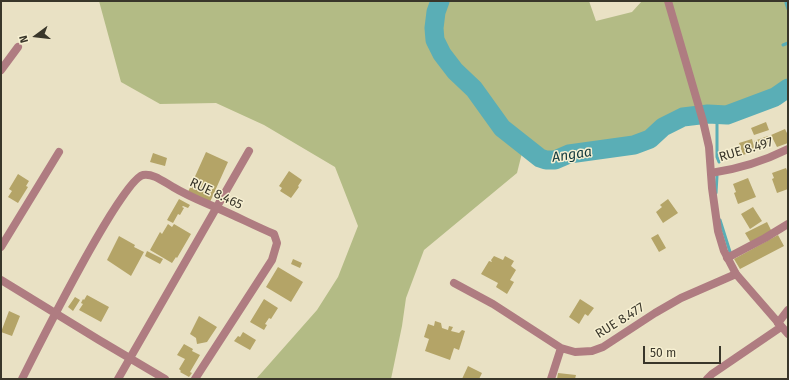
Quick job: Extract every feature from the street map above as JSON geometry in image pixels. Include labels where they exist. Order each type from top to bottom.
[{"type":"street","points":[[668,1],[703,121],[709,147],[712,188],[718,231],[727,258],[736,274],[788,334]]},
{"type":"street","points":[[1,70],[18,47]]},
{"type":"street","name":"RUE 8.497","points":[[711,173],[753,164],[788,149]]},
{"type":"street","points":[[118,379],[218,208],[249,150]]},
{"type":"street","points":[[1,247],[59,152]]},
{"type":"street","name":"RUE 8.465","points":[[22,379],[55,312],[114,210],[136,178],[143,175],[152,175],[193,198],[274,234],[277,243],[272,260],[195,379]]},
{"type":"street","points":[[727,258],[766,238],[788,224]]},
{"type":"street","name":"RUE 8.477","points":[[454,283],[492,304],[560,348],[576,352],[592,351],[603,347],[682,298],[736,274]]},
{"type":"street","points":[[1,280],[166,379]]},
{"type":"street","points":[[707,379],[780,325],[788,310]]},
{"type":"street","points":[[551,379],[560,348]]},
{"type":"green space","points":[[99,1],[589,1],[596,21],[632,12],[642,1],[788,1],[788,88],[775,97],[727,115],[708,114],[683,117],[663,127],[650,139],[634,145],[569,154],[555,160],[546,160],[540,158],[524,145],[517,173],[424,250],[406,298],[391,379],[256,379],[317,310],[338,277],[358,226],[335,167],[264,125],[216,103],[160,104],[121,82]]},
{"type":"building","points":[[766,122],[769,130],[754,135],[751,128]]},
{"type":"building","points":[[785,129],[788,135],[788,143],[777,147],[771,135]]},
{"type":"building","points":[[768,136],[770,143],[757,148],[754,141]]},
{"type":"building","points":[[752,139],[755,151],[743,155],[739,143]]},
{"type":"building","points":[[206,152],[228,162],[210,202],[188,192]]},
{"type":"building","points":[[153,153],[167,158],[165,166],[150,162]]},
{"type":"building","points":[[786,168],[788,173],[788,189],[777,193],[772,179],[774,178],[772,173]]},
{"type":"building","points":[[289,171],[302,180],[291,198],[280,191],[282,188],[279,186]]},
{"type":"building","points":[[18,174],[29,181],[26,186],[28,187],[18,203],[8,197],[12,191],[9,189]]},
{"type":"building","points":[[748,178],[756,197],[738,204],[734,193],[736,192],[733,184]]},
{"type":"building","points":[[179,199],[190,205],[188,208],[182,207],[184,208],[180,215],[178,214],[173,223],[167,220]]},
{"type":"building","points":[[668,199],[678,213],[663,223],[656,212],[662,207],[660,205]]},
{"type":"building","points":[[753,207],[762,221],[750,229],[741,214]]},
{"type":"building","points":[[767,222],[772,232],[751,243],[745,233]]},
{"type":"building","points":[[168,224],[172,227],[174,224],[191,234],[177,258],[176,257],[172,263],[150,250],[160,232],[162,234]]},
{"type":"building","points":[[658,234],[666,248],[659,252],[651,238]]},
{"type":"building","points":[[778,235],[784,246],[740,269],[734,259]]},
{"type":"building","points":[[119,236],[144,252],[131,276],[107,260]]},
{"type":"building","points":[[147,251],[163,259],[160,264],[145,256]]},
{"type":"building","points":[[494,256],[503,260],[505,256],[514,261],[511,266],[516,270],[510,280],[514,282],[507,294],[496,287],[498,283],[481,274],[489,261],[492,262],[491,260]]},
{"type":"building","points":[[293,259],[302,263],[300,268],[291,264]]},
{"type":"building","points":[[278,267],[303,282],[291,302],[266,287]]},
{"type":"building","points":[[87,295],[109,307],[101,322],[79,310],[83,304],[81,303],[83,299],[84,300]]},
{"type":"building","points":[[75,297],[80,300],[73,311],[68,307]]},
{"type":"building","points":[[264,299],[278,308],[271,319],[269,318],[265,324],[267,325],[264,330],[250,322]]},
{"type":"building","points":[[580,299],[594,308],[588,316],[585,314],[579,324],[569,317]]},
{"type":"building","points":[[9,311],[20,316],[12,336],[1,332]]},
{"type":"building","points":[[199,316],[217,327],[207,342],[197,344],[196,338],[190,334]]},
{"type":"building","points":[[435,321],[441,323],[442,328],[448,330],[449,326],[453,327],[451,331],[459,333],[462,330],[465,331],[459,350],[454,348],[450,360],[425,351],[429,339],[424,337],[428,324],[434,326]]},
{"type":"building","points":[[243,332],[256,340],[250,350],[234,341],[238,336],[240,337]]},
{"type":"building","points":[[184,344],[193,349],[192,351],[200,355],[190,372],[192,373],[189,377],[180,372],[181,371],[179,369],[185,359],[177,355]]},
{"type":"building","points":[[468,366],[482,373],[479,379],[462,379]]},
{"type":"building","points":[[558,373],[576,375],[575,379],[557,379]]},
{"type":"waterway","name":"Angaa","points":[[440,1],[436,12],[434,28],[435,40],[442,54],[455,71],[474,89],[502,128],[540,158],[546,160],[555,160],[569,154],[634,145],[650,139],[663,127],[683,117],[708,114],[727,115],[775,97],[788,88]]},
{"type":"waterway","points":[[787,1],[786,3],[788,9]]},
{"type":"waterway","points":[[783,45],[788,43]]},
{"type":"waterway","points":[[717,114],[717,157],[719,162]]},
{"type":"waterway","points":[[716,193],[717,176]]},
{"type":"waterway","points":[[720,220],[731,255]]}]
